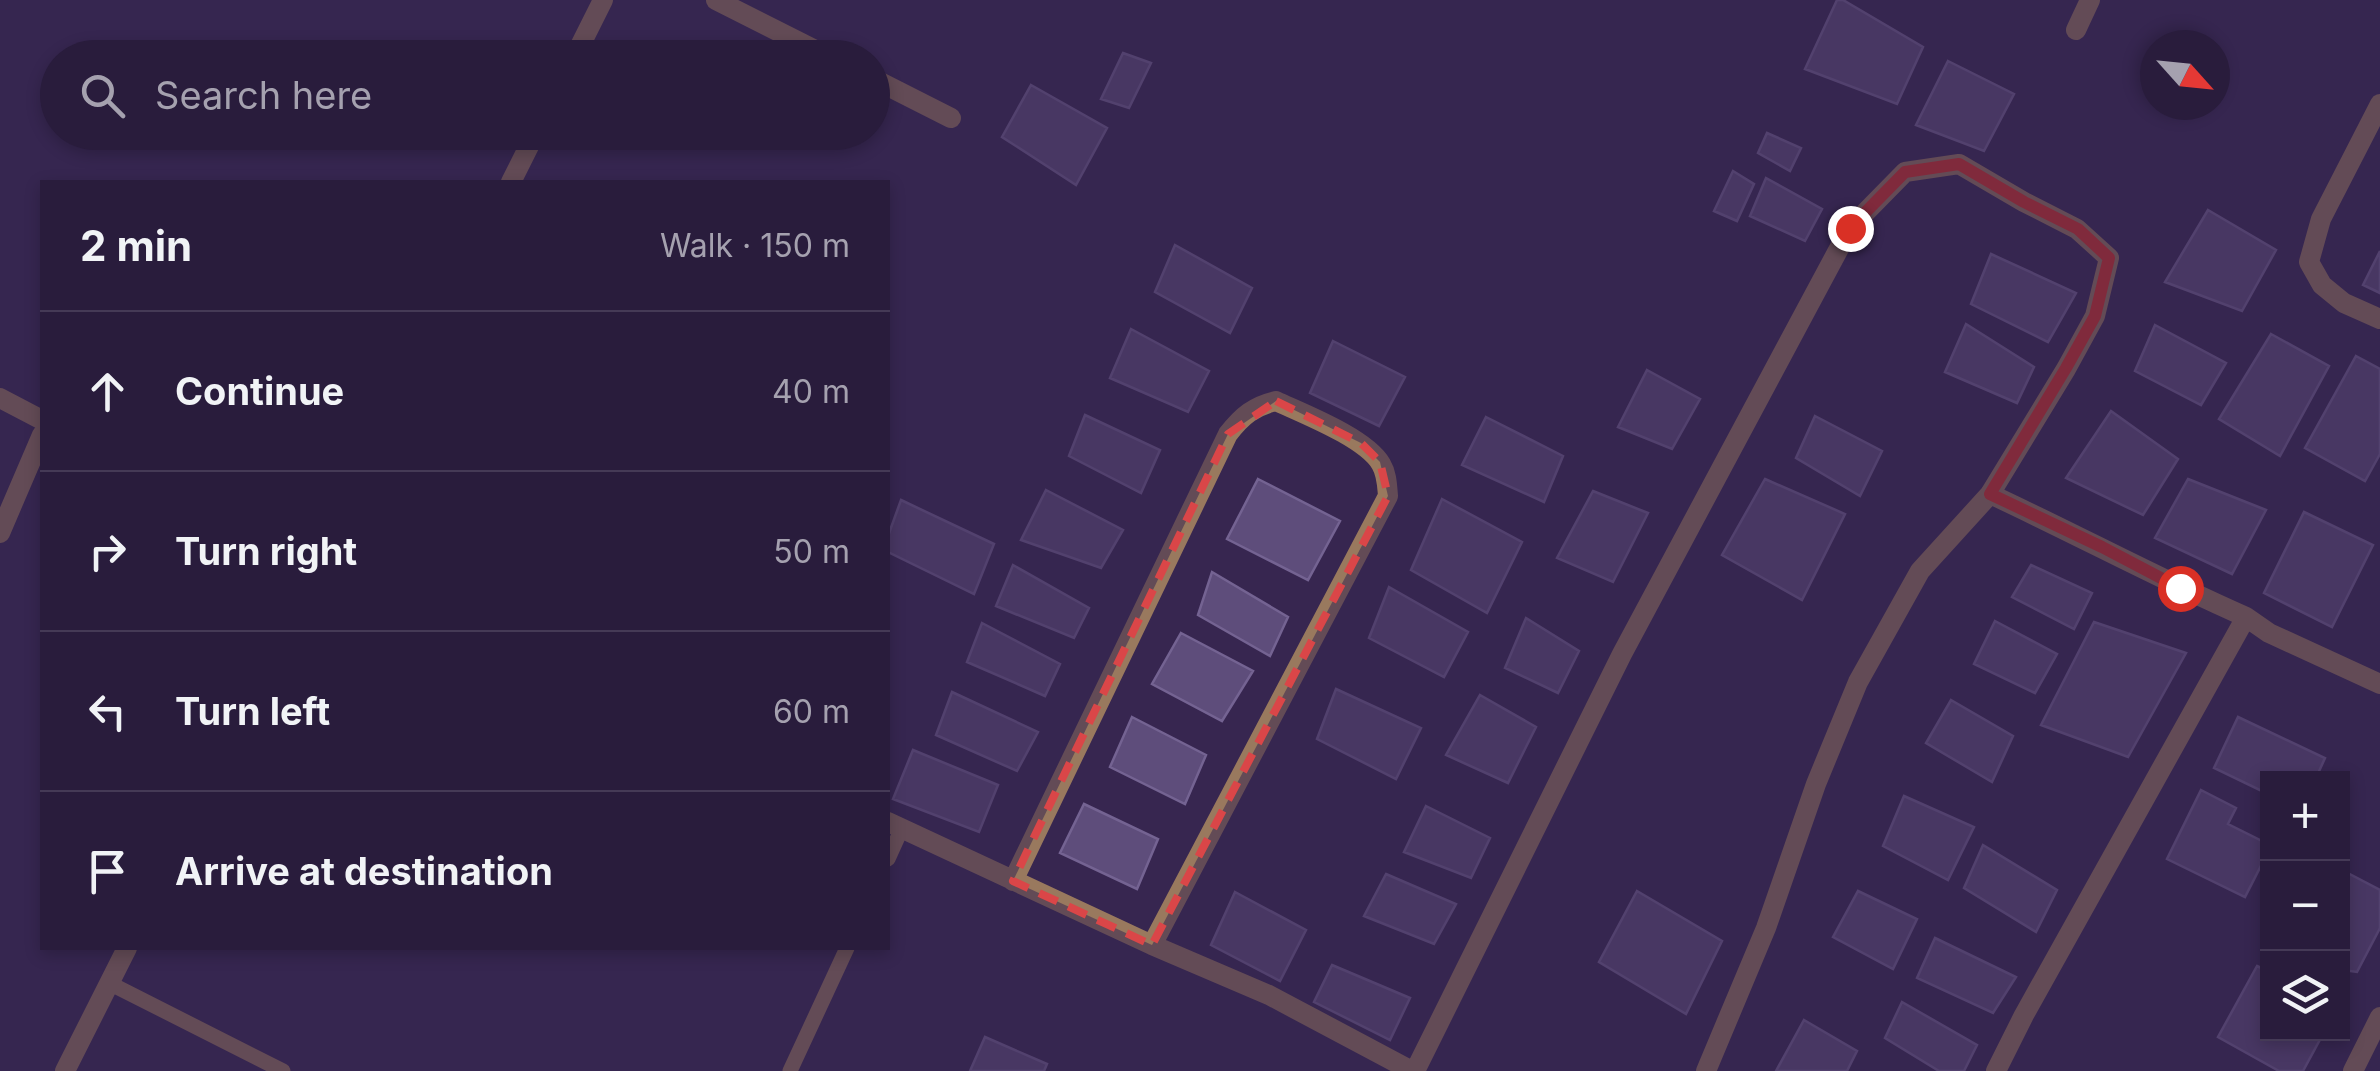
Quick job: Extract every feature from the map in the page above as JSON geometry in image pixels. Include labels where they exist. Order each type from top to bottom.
[{"type":"street","points":[[583,40],[603,0]]},
{"type":"street","points":[[716,0],[795,40]]},
{"type":"street","points":[[2076,30],[2090,0]]},
{"type":"street","points":[[890,87],[951,118]]},
{"type":"street","points":[[2380,104],[2321,219],[2309,262],[2322,286],[2344,303],[2380,319]]},
{"type":"street","points":[[512,180],[527,150]]},
{"type":"street","points":[[895,825],[1270,996],[1414,1071],[1622,654],[1850,228],[1905,172],[1959,164],[2078,229],[2109,258],[2095,316],[1990,494],[1920,571],[1858,682],[1816,784],[1766,928],[1706,1071]]},
{"type":"street","points":[[0,398],[40,419]]},
{"type":"street","points":[[1014,881],[1228,434],[1241,417],[1259,405],[1276,401],[1361,443],[1380,462],[1388,496],[1152,945]]},
{"type":"street","points":[[0,533],[40,440]]},
{"type":"street","points":[[1990,494],[2246,617],[2270,634],[2380,684]]},
{"type":"street","points":[[1996,1071],[2246,617]]},
{"type":"street","points":[[65,1071],[126,950]]},
{"type":"street","points":[[2353,1071],[2380,1017]]},
{"type":"lane","points":[[790,1071],[846,950]]},
{"type":"lane","points":[[109,983],[283,1071]]},
{"type":"highlighted area","points":[[1276,401],[1361,443],[1380,462],[1388,496],[1152,945],[1013,881],[1228,434]]},
{"type":"building","points":[[1837,0],[1923,47],[1897,104],[1805,69]]},
{"type":"building","points":[[1123,53],[1151,63],[1129,108],[1101,99]]},
{"type":"building","points":[[1948,61],[2014,94],[1984,151],[1916,125]]},
{"type":"building","points":[[1031,85],[1107,128],[1076,185],[1002,137]]},
{"type":"building","points":[[1767,133],[1801,148],[1790,171],[1758,153]]},
{"type":"building","points":[[1733,171],[1754,184],[1737,221],[1714,211]]},
{"type":"building","points":[[1766,178],[1822,209],[1805,241],[1750,216]]},
{"type":"building","points":[[2208,210],[2276,250],[2242,311],[2165,282]]},
{"type":"building","points":[[1175,245],[1252,288],[1230,333],[1155,292]]},
{"type":"building","points":[[2380,251],[2380,293],[2363,285]]},
{"type":"building","points":[[1991,254],[2076,293],[2048,342],[1971,304]]},
{"type":"building","points":[[1966,324],[2034,367],[2017,403],[1945,372]]},
{"type":"building","points":[[2155,325],[2226,363],[2201,405],[2135,371]]},
{"type":"building","points":[[1131,329],[1209,371],[1188,412],[1110,378]]},
{"type":"building","points":[[2271,334],[2329,366],[2280,456],[2219,419]]},
{"type":"building","points":[[1333,341],[1405,377],[1379,426],[1310,393]]},
{"type":"building","points":[[2356,356],[2380,369],[2380,454],[2365,481],[2305,448]]},
{"type":"building","points":[[1647,370],[1700,399],[1672,449],[1618,427]]},
{"type":"building","points":[[2111,411],[2178,459],[2143,515],[2066,478]]},
{"type":"building","points":[[1085,415],[1160,450],[1141,493],[1069,456]]},
{"type":"building","points":[[1815,416],[1882,451],[1860,496],[1796,458]]},
{"type":"building","points":[[1486,417],[1563,456],[1544,502],[1462,465]]},
{"type":"building","points":[[1258,479],[1340,521],[1308,580],[1227,539]]},
{"type":"building","points":[[1765,479],[1845,514],[1802,600],[1722,555]]},
{"type":"building","points":[[2188,479],[2266,510],[2232,574],[2155,538]]},
{"type":"building","points":[[1046,490],[1123,530],[1101,568],[1021,540]]},
{"type":"building","points":[[1593,491],[1648,513],[1613,582],[1557,558]]},
{"type":"building","points":[[1442,499],[1522,542],[1487,613],[1411,570]]},
{"type":"building","points":[[901,500],[994,544],[974,594],[890,553],[890,530]]},
{"type":"building","points":[[2304,512],[2373,545],[2332,627],[2264,593]]},
{"type":"building","points":[[1013,565],[1089,608],[1074,638],[996,606]]},
{"type":"building","points":[[2031,565],[2092,593],[2074,629],[2012,597]]},
{"type":"building","points":[[1212,572],[1288,617],[1270,656],[1198,615]]},
{"type":"building","points":[[1389,587],[1468,632],[1444,677],[1369,638]]},
{"type":"building","points":[[1526,618],[1579,651],[1558,693],[1505,668]]},
{"type":"building","points":[[1995,621],[2057,654],[2035,693],[1974,664]]},
{"type":"building","points":[[2094,622],[2186,653],[2128,757],[2041,725]]},
{"type":"building","points":[[982,623],[1060,664],[1045,696],[967,662]]},
{"type":"building","points":[[1181,633],[1253,671],[1222,721],[1152,684]]},
{"type":"building","points":[[1336,689],[1421,728],[1396,779],[1317,739]]},
{"type":"building","points":[[952,692],[1038,732],[1017,771],[936,735]]},
{"type":"building","points":[[1480,695],[1536,727],[1508,783],[1446,755]]},
{"type":"building","points":[[1951,700],[2013,736],[1992,782],[1926,743]]},
{"type":"building","points":[[1132,717],[1206,755],[1185,804],[1110,767]]},
{"type":"building","points":[[2238,717],[2325,758],[2319,771],[2260,771],[2260,790],[2214,768]]},
{"type":"building","points":[[913,750],[998,785],[979,832],[893,799]]},
{"type":"building","points":[[2201,790],[2236,808],[2228,824],[2260,840],[2260,868],[2245,897],[2167,859]]},
{"type":"building","points":[[1904,796],[1974,827],[1948,880],[1883,846]]},
{"type":"building","points":[[1084,804],[1158,839],[1137,889],[1060,853]]},
{"type":"building","points":[[1426,806],[1490,838],[1471,878],[1404,852]]},
{"type":"building","points":[[1983,845],[2057,890],[2036,932],[1964,888]]},
{"type":"building","points":[[1386,874],[1456,904],[1434,944],[1364,916]]},
{"type":"building","points":[[2350,874],[2380,890],[2380,928],[2357,972],[2350,971]]},
{"type":"building","points":[[1637,891],[1722,941],[1686,1014],[1599,962]]},
{"type":"building","points":[[1858,891],[1917,919],[1893,969],[1833,937]]},
{"type":"building","points":[[1235,892],[1306,930],[1280,981],[1211,945]]},
{"type":"building","points":[[1935,938],[2016,977],[1993,1013],[1917,978]]},
{"type":"building","points":[[1332,965],[1410,998],[1390,1040],[1314,1002]]},
{"type":"building","points":[[2257,966],[2260,1041],[2319,1041],[2303,1071],[2279,1071],[2218,1037]]},
{"type":"building","points":[[1902,1002],[1977,1045],[1964,1071],[1939,1071],[1885,1038]]},
{"type":"building","points":[[1804,1020],[1857,1051],[1847,1071],[1776,1071]]},
{"type":"building","points":[[985,1037],[1047,1064],[1044,1071],[970,1071]]},
{"type":"route","points":[[1850,228],[1905,172],[1959,164],[2078,229],[2109,258],[2095,316],[1990,494],[2180,588]]}]
